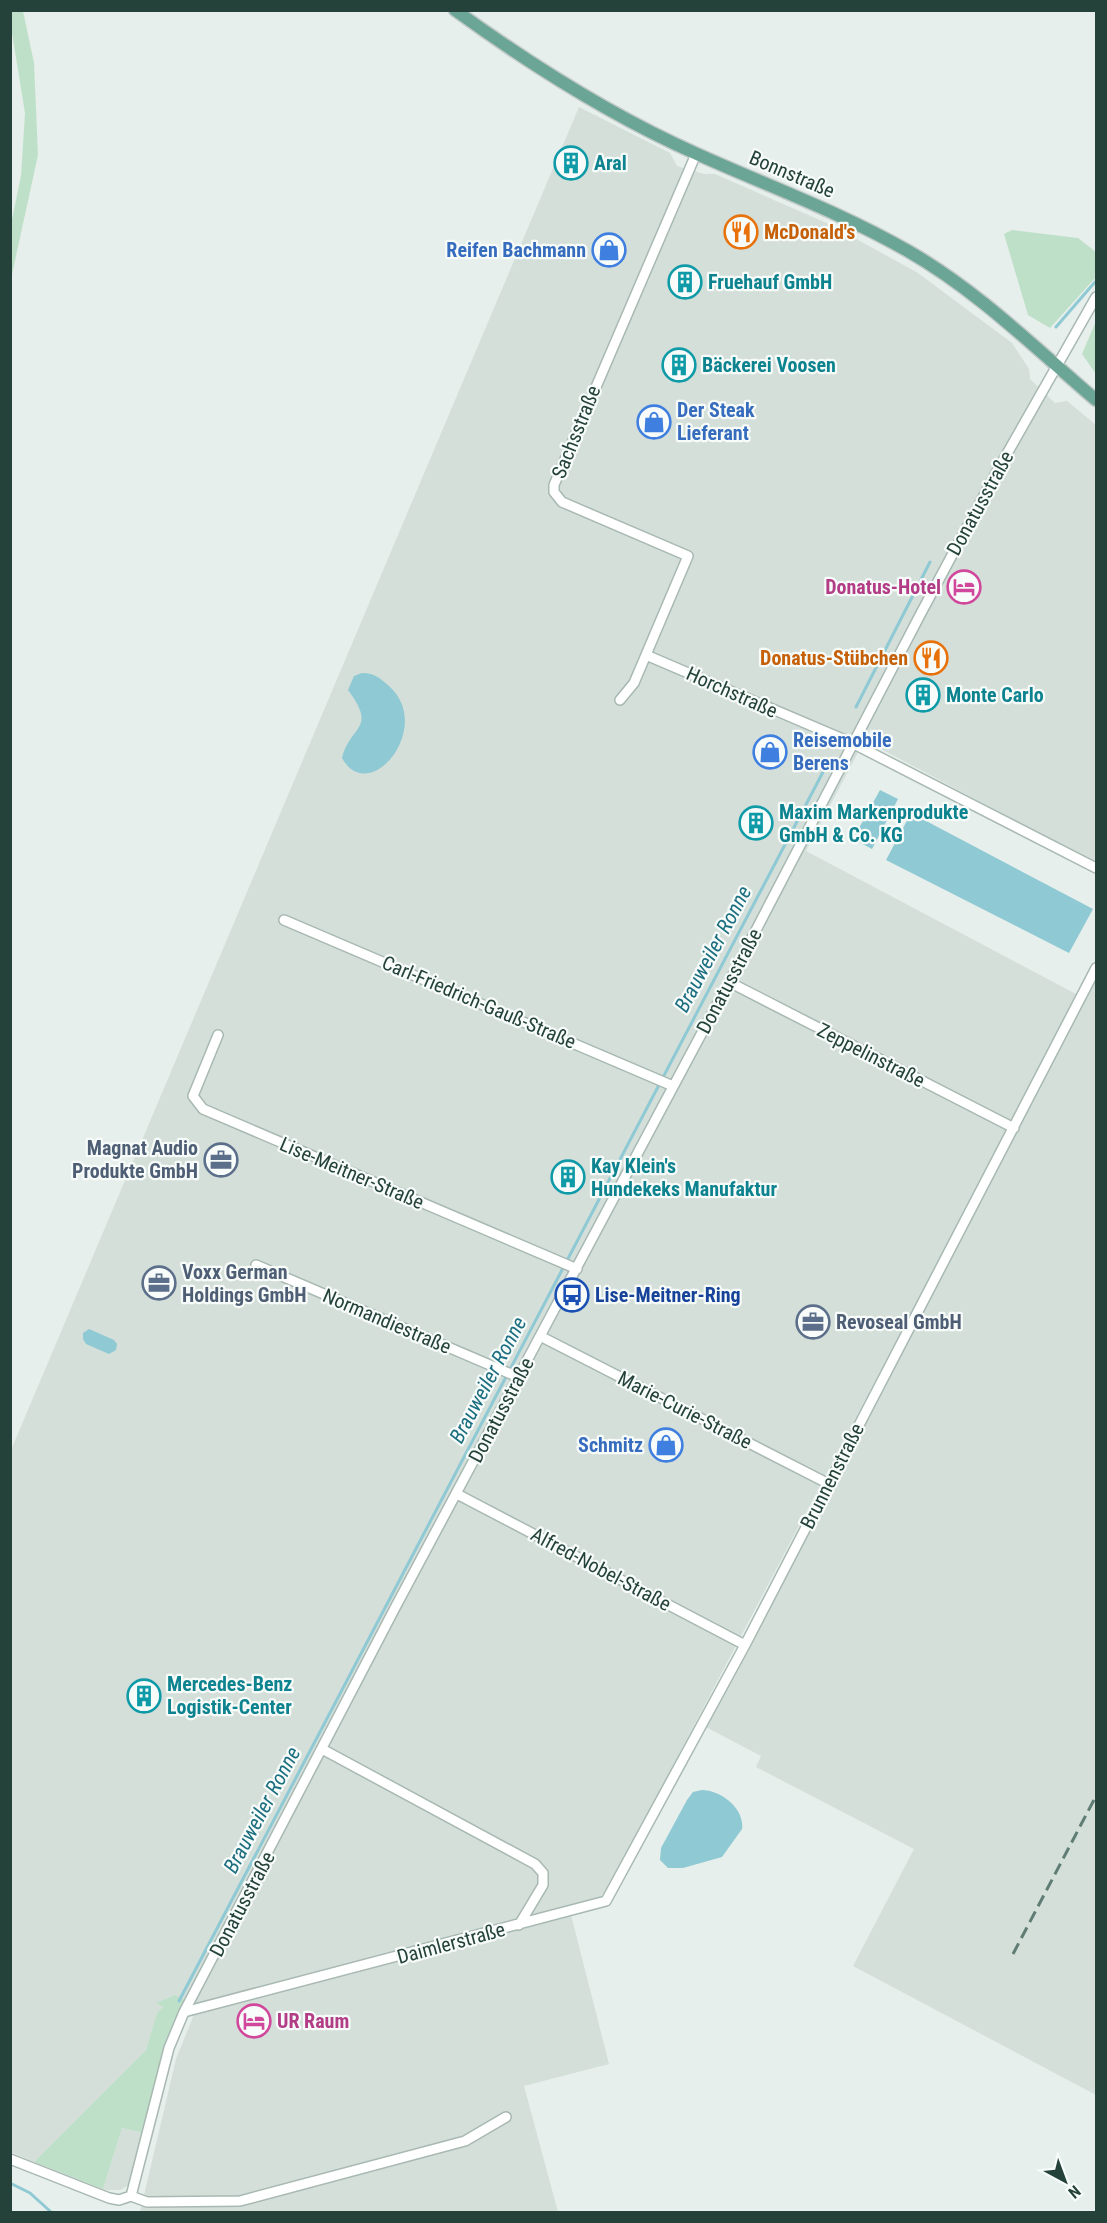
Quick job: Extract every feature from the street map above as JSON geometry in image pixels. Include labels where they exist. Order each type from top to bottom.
[{"type":"main road","name":"Bonnstraße","points":[[455,10],[554,78],[696,154],[857,223],[910,252],[956,282],[1096,400]]},
{"type":"street","name":"Sachsstraße","points":[[620,700],[634,683],[688,556],[562,502],[554,492],[554,485],[696,154]]},
{"type":"street","name":"Donatusstraße","points":[[131,2196],[169,2048],[184,2012],[670,1084],[729,982],[852,743],[1096,297]]},
{"type":"street","name":"Horchstraße","points":[[646,655],[852,743],[1096,868]]},
{"type":"street","name":"Carl-Friedrich-Gauß-Straße","points":[[284,920],[670,1084]]},
{"type":"street","name":"Brunnenstraße","points":[[519,1925],[606,1901],[745,1645],[1096,968]]},
{"type":"street","name":"Zeppelinstraße","points":[[729,982],[1014,1128]]},
{"type":"street","name":"Lise-Meitner-Straße","points":[[218,1035],[194,1096],[203,1109],[574,1268]]},
{"type":"street","name":"Normandiestraße","points":[[256,1265],[516,1376]]},
{"type":"street","name":"Marie-Curie-Straße","points":[[540,1336],[829,1484]]},
{"type":"street","name":"Alfred-Nobel-Straße","points":[[457,1494],[745,1645]]},
{"type":"street","name":"Daimlerstraße","points":[[184,2012],[519,1925],[543,1885],[543,1873],[535,1864],[322,1749]]},
{"type":"street","points":[[10,2159],[119,2200],[131,2196],[147,2202],[240,2201],[465,2141],[506,2117]]},
{"type":"shaded area","points":[[579,107],[670,153],[677,166],[704,174],[715,174],[831,225],[918,273],[1012,343],[1029,369],[1030,379],[1055,403],[1067,401],[1096,425],[1096,863],[881,749],[873,740],[871,728],[806,851],[1078,995],[607,1891],[597,1899],[569,1907],[609,2064],[524,2086],[558,2212],[140,2212],[176,2059],[193,2017],[185,2000],[157,2003],[163,2007],[157,2014],[146,2050],[34,2162],[11,2152],[11,1450]]},
{"type":"shaded area","points":[[1096,978],[1096,2095],[853,1966],[914,1849],[756,1767],[761,1756],[702,1725],[845,1457],[848,1458],[851,1453],[848,1451],[913,1328],[917,1329],[920,1325],[922,1321],[918,1318]]},
{"type":"shaded area","points":[[122,2128],[144,2133],[130,2184],[121,2190],[106,2190],[103,2189]]},
{"type":"green space","points":[[10,11],[23,11],[34,63],[38,155],[11,279],[11,224],[21,176],[25,113]]},
{"type":"green space","points":[[1012,230],[1078,238],[1096,252],[1096,277],[1050,328],[1028,315],[1004,234]]},
{"type":"green space","points":[[1096,321],[1096,374],[1082,354]]},
{"type":"green space","points":[[175,1995],[185,2000],[165,2046],[144,2133],[122,2128],[103,2189],[34,2162],[146,2050],[157,2013],[163,2007],[156,2003]]},
{"type":"water","points":[[362,673],[374,675],[390,687],[402,704],[405,722],[401,740],[393,756],[381,768],[367,773],[354,771],[342,758],[361,720],[357,703],[348,690],[354,676]]},
{"type":"water","points":[[880,790],[898,799],[872,849],[853,839]]},
{"type":"water","points":[[911,813],[1093,909],[1069,953],[886,860]]},
{"type":"water","points":[[89,1329],[114,1340],[117,1344],[116,1350],[109,1354],[86,1344],[83,1333]]},
{"type":"water","points":[[702,1790],[717,1793],[730,1802],[740,1814],[742,1829],[722,1857],[683,1868],[668,1868],[660,1860],[661,1848],[687,1800],[693,1792]]},
{"type":"waterway","points":[[1056,327],[1095,282]]},
{"type":"waterway","name":"Brauweiler Ronne","points":[[856,707],[930,562]]},
{"type":"waterway","name":"Brauweiler Ronne","points":[[179,2001],[823,772]]},
{"type":"waterway","points":[[10,2183],[30,2193],[51,2212]]},
{"type":"railway","points":[[1013,1954],[1096,1796]]},
{"type":"place","name":"Aral","points":[[571,163]]},
{"type":"place","name":"McDonald's","points":[[741,232]]},
{"type":"place","name":"Reifen Bachmann","points":[[609,250]]},
{"type":"place","name":"Fruehauf GmbH","points":[[685,282]]},
{"type":"place","name":"Bäckerei Voosen","points":[[679,365]]},
{"type":"place","name":"Der Steak Lieferant","points":[[654,422]]},
{"type":"place","name":"Donatus-Hotel","points":[[964,587]]},
{"type":"place","name":"Donatus-Stübchen","points":[[931,658]]},
{"type":"place","name":"Monte Carlo","points":[[923,695]]},
{"type":"place","name":"Reisemobile Berens","points":[[770,752]]},
{"type":"place","name":"Maxim Markenprodukte GmbH & Co. KG","points":[[756,823]]},
{"type":"place","name":"Magnat Audio Produkte GmbH","points":[[221,1160]]},
{"type":"place","name":"Kay Klein's Hundekeks Manufaktur","points":[[568,1177]]},
{"type":"place","name":"Voxx German Holdings GmbH","points":[[159,1283]]},
{"type":"place","name":"Lise-Meitner-Ring","points":[[572,1295]]},
{"type":"place","name":"Revoseal GmbH","points":[[813,1322]]},
{"type":"place","name":"Schmitz","points":[[666,1445]]},
{"type":"place","name":"Mercedes-Benz Logistik-Center","points":[[144,1696]]},
{"type":"place","name":"UR Raum","points":[[254,2021]]}]
